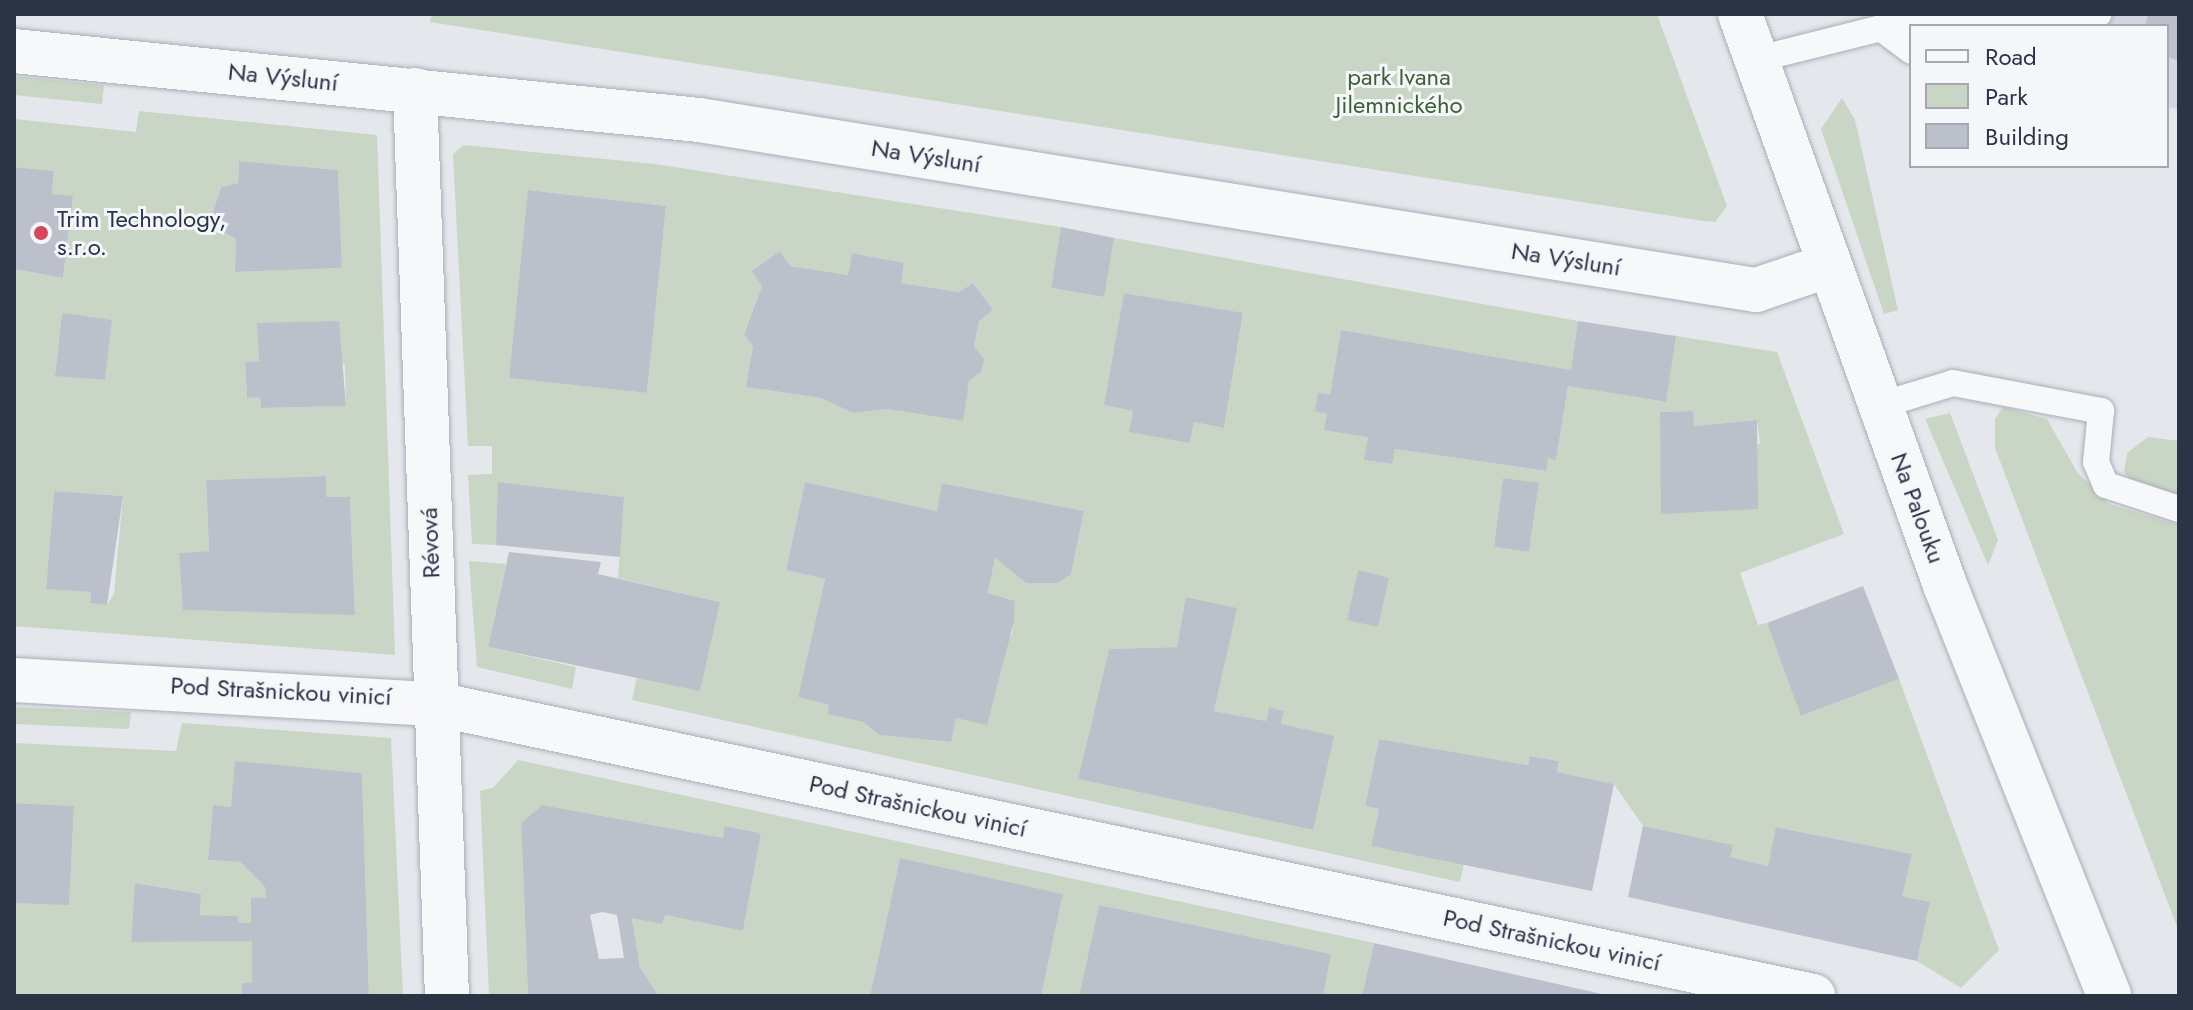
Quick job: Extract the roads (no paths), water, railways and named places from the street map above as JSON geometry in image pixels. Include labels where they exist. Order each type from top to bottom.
[{"type":"street","name":"Na Palouku","points":[[1740,14],[1754,60],[1881,405],[2109,996]]},
{"type":"street","name":"Na Výsluní","points":[[14,51],[699,120],[1756,290],[1830,265]]},
{"type":"street","name":"Révová","points":[[415,90],[447,996]]},
{"type":"street","name":"Pod Strašnickou vinicí","points":[[14,680],[436,704],[1813,996]]},
{"type":"lane","points":[[1943,24],[2099,14]]},
{"type":"lane","points":[[1754,60],[1881,28],[1909,26]]},
{"type":"lane","points":[[1881,28],[1909,49]]},
{"type":"lane","points":[[1881,405],[1953,383],[2101,411],[2099,476],[2118,494],[2179,509]]},
{"type":"place","name":"Trim Technology, s.r.o.","points":[[41,233]]},
{"type":"park label","name":"park Ivana Jilemnického","points":[[1399,91]]}]
